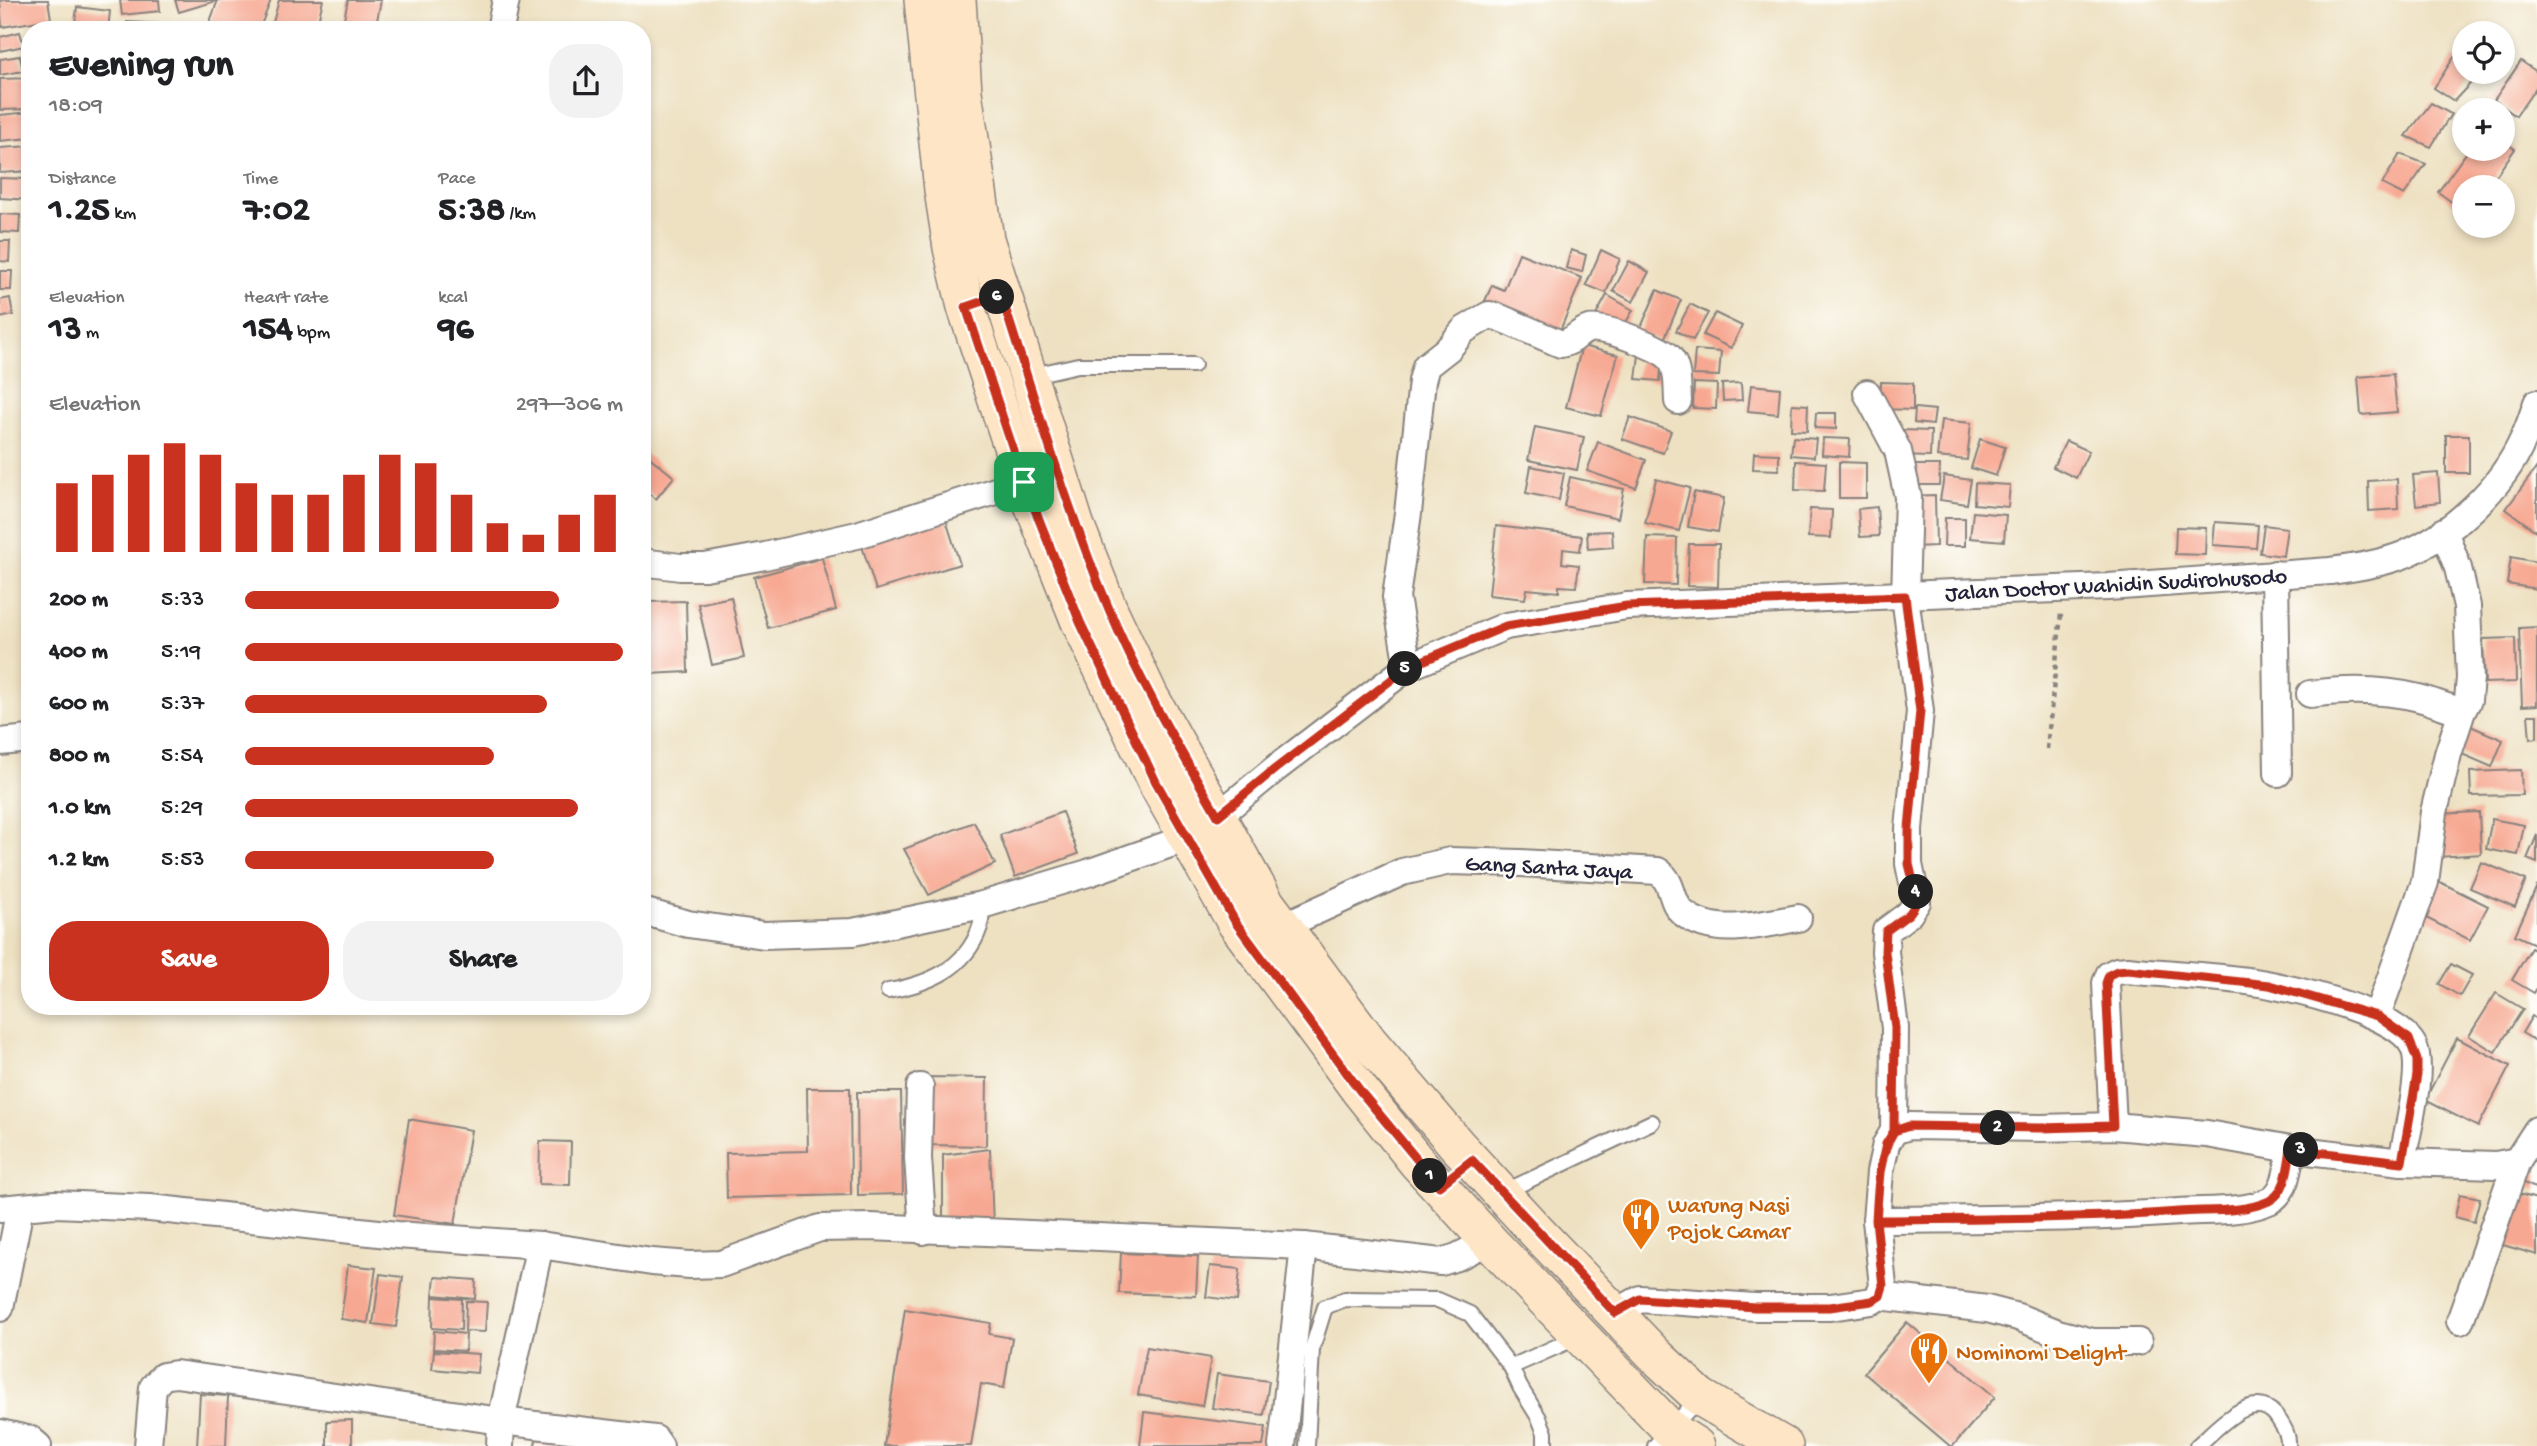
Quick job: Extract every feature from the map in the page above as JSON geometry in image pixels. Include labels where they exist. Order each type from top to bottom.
[{"type":"main road","points":[[923,0],[960,187],[985,239],[1075,524],[1095,616],[1156,782],[1187,838],[1261,917],[1502,1194],[1615,1313],[1700,1397],[1784,1446]]},
{"type":"main road","points":[[957,0],[963,92],[960,187],[953,248],[966,307],[1024,482],[1095,616],[1149,695],[1218,816],[1261,917],[1361,1092],[1439,1186],[1674,1441]]},
{"type":"main road","points":[[966,307],[1001,295]]},
{"type":"main road","points":[[1439,1186],[1472,1160]]},
{"type":"street","points":[[502,21],[506,0]]},
{"type":"street","points":[[1408,667],[1396,597],[1426,366],[1449,348],[1464,330],[1489,316],[1498,317],[1561,344],[1569,343],[1588,329],[1595,328],[1614,332],[1663,352],[1671,358],[1676,370],[1678,401]]},
{"type":"street","points":[[1867,393],[1898,452],[1908,497],[1905,596],[1920,711],[1909,828],[1909,864],[1917,897],[1909,914],[1886,931],[1885,952],[1895,1028],[1894,1131],[1884,1153],[1876,1220],[1883,1271],[1880,1296]]},
{"type":"street","name":"Jalan Doctor Wahidin Sudirohusodo","points":[[1218,816],[1408,667],[1506,626],[1627,606],[2108,587],[2330,571],[2365,566],[2403,555],[2444,531],[2490,490],[2524,439],[2537,403]]},
{"type":"street","points":[[651,563],[705,567],[765,556],[857,535],[1024,482]]},
{"type":"street","points":[[2377,1016],[2426,882],[2434,812],[2448,754],[2468,700],[2470,678],[2467,606],[2458,568],[2444,531]]},
{"type":"street","points":[[2275,575],[2277,773]]},
{"type":"street","points":[[2310,694],[2367,690],[2419,698],[2462,711]]},
{"type":"street","points":[[0,742],[21,740]]},
{"type":"street","points":[[651,914],[688,924],[764,934],[853,932],[982,905],[1088,873],[1187,838]]},
{"type":"street","name":"Gang Santa Jaya","points":[[1261,917],[1402,872],[1450,861],[1658,872],[1666,877],[1680,911],[1702,923],[1743,928],[1798,918]]},
{"type":"street","points":[[2113,1126],[2106,983],[2109,975],[2128,970],[2269,985],[2377,1016],[2409,1039],[2417,1060],[2417,1075],[2402,1162]]},
{"type":"street","points":[[920,1087],[918,1158],[923,1231]]},
{"type":"street","points":[[1894,1131],[1909,1126],[2113,1126],[2207,1134],[2291,1149],[2402,1162],[2496,1165],[2517,1161]]},
{"type":"street","points":[[2460,1321],[2517,1161],[2537,1130]]},
{"type":"street","points":[[1876,1220],[2099,1217],[2242,1208],[2269,1201],[2277,1194],[2286,1175],[2291,1149]]},
{"type":"street","points":[[0,1308],[10,1208],[55,1204],[150,1208],[373,1233],[540,1245],[690,1265],[721,1264],[820,1228],[870,1227],[1304,1246],[1441,1262],[1457,1258],[1489,1241]]},
{"type":"street","points":[[500,1434],[540,1245]]},
{"type":"street","points":[[1282,1446],[1304,1246]]},
{"type":"street","points":[[1615,1313],[1640,1299],[1755,1307],[1830,1307],[1872,1301],[1880,1296],[1987,1309],[2093,1342],[2138,1342]]},
{"type":"street","points":[[148,1446],[153,1387],[163,1376],[177,1374],[500,1434],[655,1439],[660,1446]]},
{"type":"street","points":[[0,1433],[31,1440],[38,1446]]},
{"type":"lane","points":[[1027,376],[1078,365],[1194,365]]},
{"type":"lane","points":[[888,991],[912,987],[941,975],[955,965],[980,927],[982,905]]},
{"type":"lane","points":[[1502,1194],[1652,1122]]},
{"type":"lane","points":[[1307,1446],[1312,1349],[1325,1307],[1345,1299],[1438,1300],[1470,1314],[1511,1367],[1539,1418],[1545,1433],[1545,1446]]},
{"type":"lane","points":[[1511,1367],[1580,1336]]},
{"type":"lane","points":[[1674,1441],[1700,1397]]},
{"type":"lane","points":[[2197,1446],[2234,1414],[2245,1408],[2259,1406],[2275,1414],[2288,1436],[2288,1446]]},
{"type":"path","points":[[2047,749],[2063,588]]},
{"type":"building","points":[[48,0],[51,19],[21,21],[21,24],[2,27],[0,1]]},
{"type":"building","points":[[120,0],[159,0],[160,11],[122,15]]},
{"type":"building","points":[[175,0],[216,0],[216,1],[179,12]]},
{"type":"building","points":[[218,0],[271,0],[263,21],[210,21]]},
{"type":"building","points":[[279,0],[323,0],[318,21],[273,21]]},
{"type":"building","points":[[348,0],[381,0],[377,21],[344,19]]},
{"type":"building","points":[[77,7],[110,11],[109,21],[75,21]]},
{"type":"building","points":[[20,32],[21,47],[0,51],[0,37]]},
{"type":"building","points":[[20,56],[21,71],[0,75],[0,59]]},
{"type":"building","points":[[2452,60],[2452,84],[2470,84],[2452,100],[2434,88]]},
{"type":"building","points":[[2521,61],[2537,72],[2537,86],[2516,116],[2515,98],[2495,98],[2505,84],[2515,84],[2515,70]]},
{"type":"building","points":[[21,78],[21,109],[0,110],[0,79]]},
{"type":"building","points":[[2431,103],[2451,114],[2431,147],[2406,136]]},
{"type":"building","points":[[21,113],[21,139],[0,141],[0,115]]},
{"type":"building","points":[[21,147],[21,172],[0,173],[0,148]]},
{"type":"building","points":[[2400,154],[2426,164],[2404,195],[2382,184]]},
{"type":"building","points":[[2460,161],[2506,161],[2497,175],[2452,175],[2452,202],[2438,192]]},
{"type":"building","points":[[0,178],[21,179],[21,199],[0,198]]},
{"type":"building","points":[[0,214],[20,215],[19,233],[0,232]]},
{"type":"building","points":[[0,241],[10,241],[9,262],[0,261]]},
{"type":"building","points":[[1571,250],[1586,255],[1582,272],[1566,268]]},
{"type":"building","points":[[1601,250],[1620,259],[1606,293],[1586,285]]},
{"type":"building","points":[[1519,253],[1582,278],[1559,333],[1484,303],[1492,285],[1504,290]]},
{"type":"building","points":[[1629,261],[1649,272],[1633,302],[1613,291]]},
{"type":"building","points":[[0,271],[12,271],[11,290],[0,290]]},
{"type":"building","points":[[1657,290],[1681,300],[1663,342],[1639,332]]},
{"type":"building","points":[[1607,295],[1633,310],[1621,331],[1595,317]]},
{"type":"building","points":[[10,298],[13,315],[0,318],[0,300]]},
{"type":"building","points":[[1690,304],[1708,313],[1693,340],[1676,331]]},
{"type":"building","points":[[1715,313],[1742,326],[1731,348],[1703,335]]},
{"type":"building","points":[[1582,346],[1618,355],[1601,416],[1566,407]]},
{"type":"building","points":[[1695,350],[1721,352],[1719,376],[1693,375]]},
{"type":"building","points":[[1639,355],[1662,357],[1660,381],[1636,379]]},
{"type":"building","points":[[2393,374],[2397,412],[2361,415],[2358,377]]},
{"type":"building","points":[[1881,382],[1913,383],[1913,410],[1880,409]]},
{"type":"building","points":[[1694,383],[1717,384],[1716,409],[1693,408]]},
{"type":"building","points":[[1741,383],[1742,400],[1723,401],[1722,384]]},
{"type":"building","points":[[1751,385],[1780,388],[1778,414],[1748,411]]},
{"type":"building","points":[[1792,404],[1808,405],[1807,431],[1791,430]]},
{"type":"building","points":[[1915,408],[1935,410],[1933,425],[1914,423]]},
{"type":"building","points":[[1816,413],[1836,413],[1836,429],[1815,428]]},
{"type":"building","points":[[1630,417],[1671,431],[1663,453],[1622,439]]},
{"type":"building","points":[[1941,420],[1971,423],[1967,460],[1937,457]]},
{"type":"building","points":[[1535,427],[1584,437],[1577,470],[1528,460]]},
{"type":"building","points":[[1902,430],[1931,431],[1930,457],[1901,456]]},
{"type":"building","points":[[2446,435],[2469,435],[2469,473],[2446,473]]},
{"type":"building","points":[[1793,437],[1816,439],[1814,457],[1791,455]]},
{"type":"building","points":[[1823,438],[1850,439],[1849,457],[1822,455]]},
{"type":"building","points":[[1980,439],[2005,447],[1996,476],[1971,468]]},
{"type":"building","points":[[2066,441],[2089,451],[2076,478],[2053,467]]},
{"type":"building","points":[[1598,442],[1646,460],[1636,488],[1587,471]]},
{"type":"building","points":[[1754,453],[1779,454],[1779,470],[1753,469]]},
{"type":"building","points":[[651,458],[674,477],[656,499],[651,495]]},
{"type":"building","points":[[1796,461],[1826,463],[1824,491],[1795,490]]},
{"type":"building","points":[[1839,462],[1866,463],[1866,498],[1839,498]]},
{"type":"building","points":[[1906,465],[1940,465],[1939,485],[1906,485]]},
{"type":"building","points":[[1531,466],[1564,473],[1559,500],[1526,493]]},
{"type":"building","points":[[2537,467],[2537,532],[2506,509]]},
{"type":"building","points":[[2438,473],[2440,502],[2416,505],[2413,475]]},
{"type":"building","points":[[1944,476],[1971,480],[1967,504],[1940,500]]},
{"type":"building","points":[[1570,477],[1624,489],[1618,518],[1564,506]]},
{"type":"building","points":[[1656,479],[1690,488],[1679,531],[1645,523]]},
{"type":"building","points":[[2397,479],[2398,509],[2369,511],[2368,481]]},
{"type":"building","points":[[1975,483],[2010,485],[2008,507],[1974,504]]},
{"type":"building","points":[[1694,492],[1724,498],[1718,532],[1688,527]]},
{"type":"building","points":[[1935,495],[1936,546],[1911,547],[1910,496]]},
{"type":"building","points":[[1877,507],[1879,536],[1860,537],[1858,509]]},
{"type":"building","points":[[1810,509],[1832,510],[1831,538],[1808,537]]},
{"type":"building","points":[[1973,512],[2006,515],[2004,541],[1970,538]]},
{"type":"building","points":[[945,517],[960,564],[876,590],[861,543]]},
{"type":"building","points":[[1945,518],[1965,518],[1965,546],[1944,546]]},
{"type":"building","points":[[2215,522],[2258,525],[2256,548],[2213,545]]},
{"type":"building","points":[[2264,525],[2287,528],[2283,556],[2260,553]]},
{"type":"building","points":[[1496,526],[1582,536],[1580,551],[1563,549],[1562,563],[1579,565],[1576,587],[1559,586],[1559,592],[1527,589],[1525,599],[1489,595]]},
{"type":"building","points":[[2176,527],[2206,528],[2205,555],[2175,554]]},
{"type":"building","points":[[1612,531],[1613,547],[1588,549],[1587,532]]},
{"type":"building","points":[[1647,537],[1677,538],[1676,585],[1645,584]]},
{"type":"building","points":[[1689,544],[1719,544],[1718,587],[1687,586]]},
{"type":"building","points":[[2511,557],[2537,562],[2537,589],[2507,584]]},
{"type":"building","points":[[822,558],[836,610],[768,628],[754,577]]},
{"type":"building","points":[[731,597],[744,658],[712,665],[698,604]]},
{"type":"building","points":[[686,601],[688,672],[651,674],[651,602]]},
{"type":"building","points":[[2537,627],[2537,705],[2522,706],[2519,628]]},
{"type":"building","points":[[2515,638],[2516,682],[2485,683],[2483,639]]},
{"type":"building","points":[[2528,715],[2537,715],[2537,738],[2530,739]]},
{"type":"building","points":[[2466,724],[2503,740],[2492,767],[2455,751]]},
{"type":"building","points":[[2521,770],[2522,795],[2471,796],[2470,772]]},
{"type":"building","points":[[1062,812],[1078,854],[1015,877],[1000,835]]},
{"type":"building","points":[[2479,812],[2481,854],[2438,857],[2436,814]]},
{"type":"building","points":[[2492,819],[2524,825],[2518,855],[2486,849]]},
{"type":"building","points":[[974,822],[995,864],[929,895],[904,849]]},
{"type":"building","points":[[2537,835],[2537,863],[2527,859]]},
{"type":"building","points":[[2481,862],[2526,880],[2515,907],[2470,888]]},
{"type":"building","points":[[2438,881],[2488,906],[2470,940],[2420,915]]},
{"type":"building","points":[[2537,886],[2537,945],[2515,935]]},
{"type":"building","points":[[2531,948],[2537,951],[2537,988],[2534,993],[2512,980]]},
{"type":"building","points":[[2451,964],[2472,975],[2460,996],[2439,984]]},
{"type":"building","points":[[2496,993],[2523,1009],[2495,1052],[2469,1036]]},
{"type":"building","points":[[2532,1016],[2537,1020],[2536,1041],[2522,1033]]},
{"type":"building","points":[[2457,1038],[2510,1066],[2478,1127],[2425,1100]]},
{"type":"building","points":[[927,1077],[987,1078],[986,1146],[929,1145]]},
{"type":"building","points":[[807,1088],[850,1088],[851,1195],[727,1198],[726,1153],[808,1151]]},
{"type":"building","points":[[857,1092],[901,1092],[903,1194],[858,1195]]},
{"type":"building","points":[[409,1119],[471,1130],[455,1224],[394,1215]]},
{"type":"building","points":[[540,1141],[571,1142],[570,1185],[539,1184]]},
{"type":"building","points":[[2537,1144],[2537,1189],[2520,1181]]},
{"type":"building","points":[[990,1149],[993,1226],[943,1228],[943,1155]]},
{"type":"building","points":[[2460,1194],[2480,1198],[2474,1222],[2455,1217]]},
{"type":"building","points":[[2519,1194],[2537,1199],[2537,1255],[2503,1245]]},
{"type":"building","points":[[1121,1253],[1198,1256],[1196,1296],[1119,1293]]},
{"type":"building","points":[[348,1265],[376,1268],[368,1323],[341,1319]]},
{"type":"building","points":[[1210,1266],[1240,1269],[1237,1301],[1206,1297]]},
{"type":"building","points":[[380,1274],[403,1277],[396,1327],[373,1324]]},
{"type":"building","points":[[435,1277],[476,1280],[475,1299],[433,1295]]},
{"type":"building","points":[[433,1297],[462,1299],[461,1330],[432,1328]]},
{"type":"building","points":[[466,1301],[487,1302],[485,1332],[465,1331]]},
{"type":"building","points":[[905,1309],[991,1323],[989,1334],[1012,1338],[1004,1388],[981,1384],[971,1446],[884,1446]]},
{"type":"building","name":"Nominomi Delight","points":[[1907,1322],[1995,1397],[1953,1446],[1864,1373]]},
{"type":"building","points":[[434,1331],[466,1334],[465,1351],[433,1349]]},
{"type":"building","points":[[1147,1347],[1211,1358],[1202,1406],[1138,1395]]},
{"type":"building","points":[[434,1351],[479,1354],[477,1373],[432,1369]]},
{"type":"building","points":[[1217,1374],[1269,1381],[1264,1415],[1212,1408]]},
{"type":"building","points":[[200,1394],[228,1396],[226,1446],[197,1446]]},
{"type":"building","points":[[1144,1412],[1266,1427],[1263,1446],[1140,1446]]},
{"type":"building","points":[[352,1420],[352,1446],[327,1446],[327,1421]]},
{"type":"building","points":[[536,1439],[589,1444],[589,1446],[535,1446]]},
{"type":"place","name":"Warung Nasi Pojok Camar","points":[[1641,1251]]},
{"type":"place","name":"Nominomi Delight","points":[[1929,1385]]},
{"type":"route","points":[[1024,482],[966,307],[1001,295],[1075,524],[1109,610],[1149,695],[1218,816],[1408,667],[1506,626],[1627,606],[1905,596],[1920,711],[1909,828],[1909,864],[1917,902],[1909,914],[1886,931],[1885,952],[1895,1028],[1894,1131],[1886,1144],[1880,1172],[1878,1193],[1876,1220],[2099,1217],[2242,1208],[2269,1201],[2277,1194],[2286,1175],[2291,1149],[2402,1162],[2417,1075],[2417,1060],[2409,1039],[2377,1016],[2269,985],[2117,971],[2109,975],[2106,983],[2113,1126],[1909,1126],[1894,1131],[1886,1144],[1878,1193],[1876,1220],[1883,1271],[1880,1296],[1872,1301],[1830,1307],[1755,1307],[1640,1299],[1615,1313],[1472,1160],[1439,1186],[1361,1092],[1236,923],[1156,782],[1080,622],[1024,482]]}]
